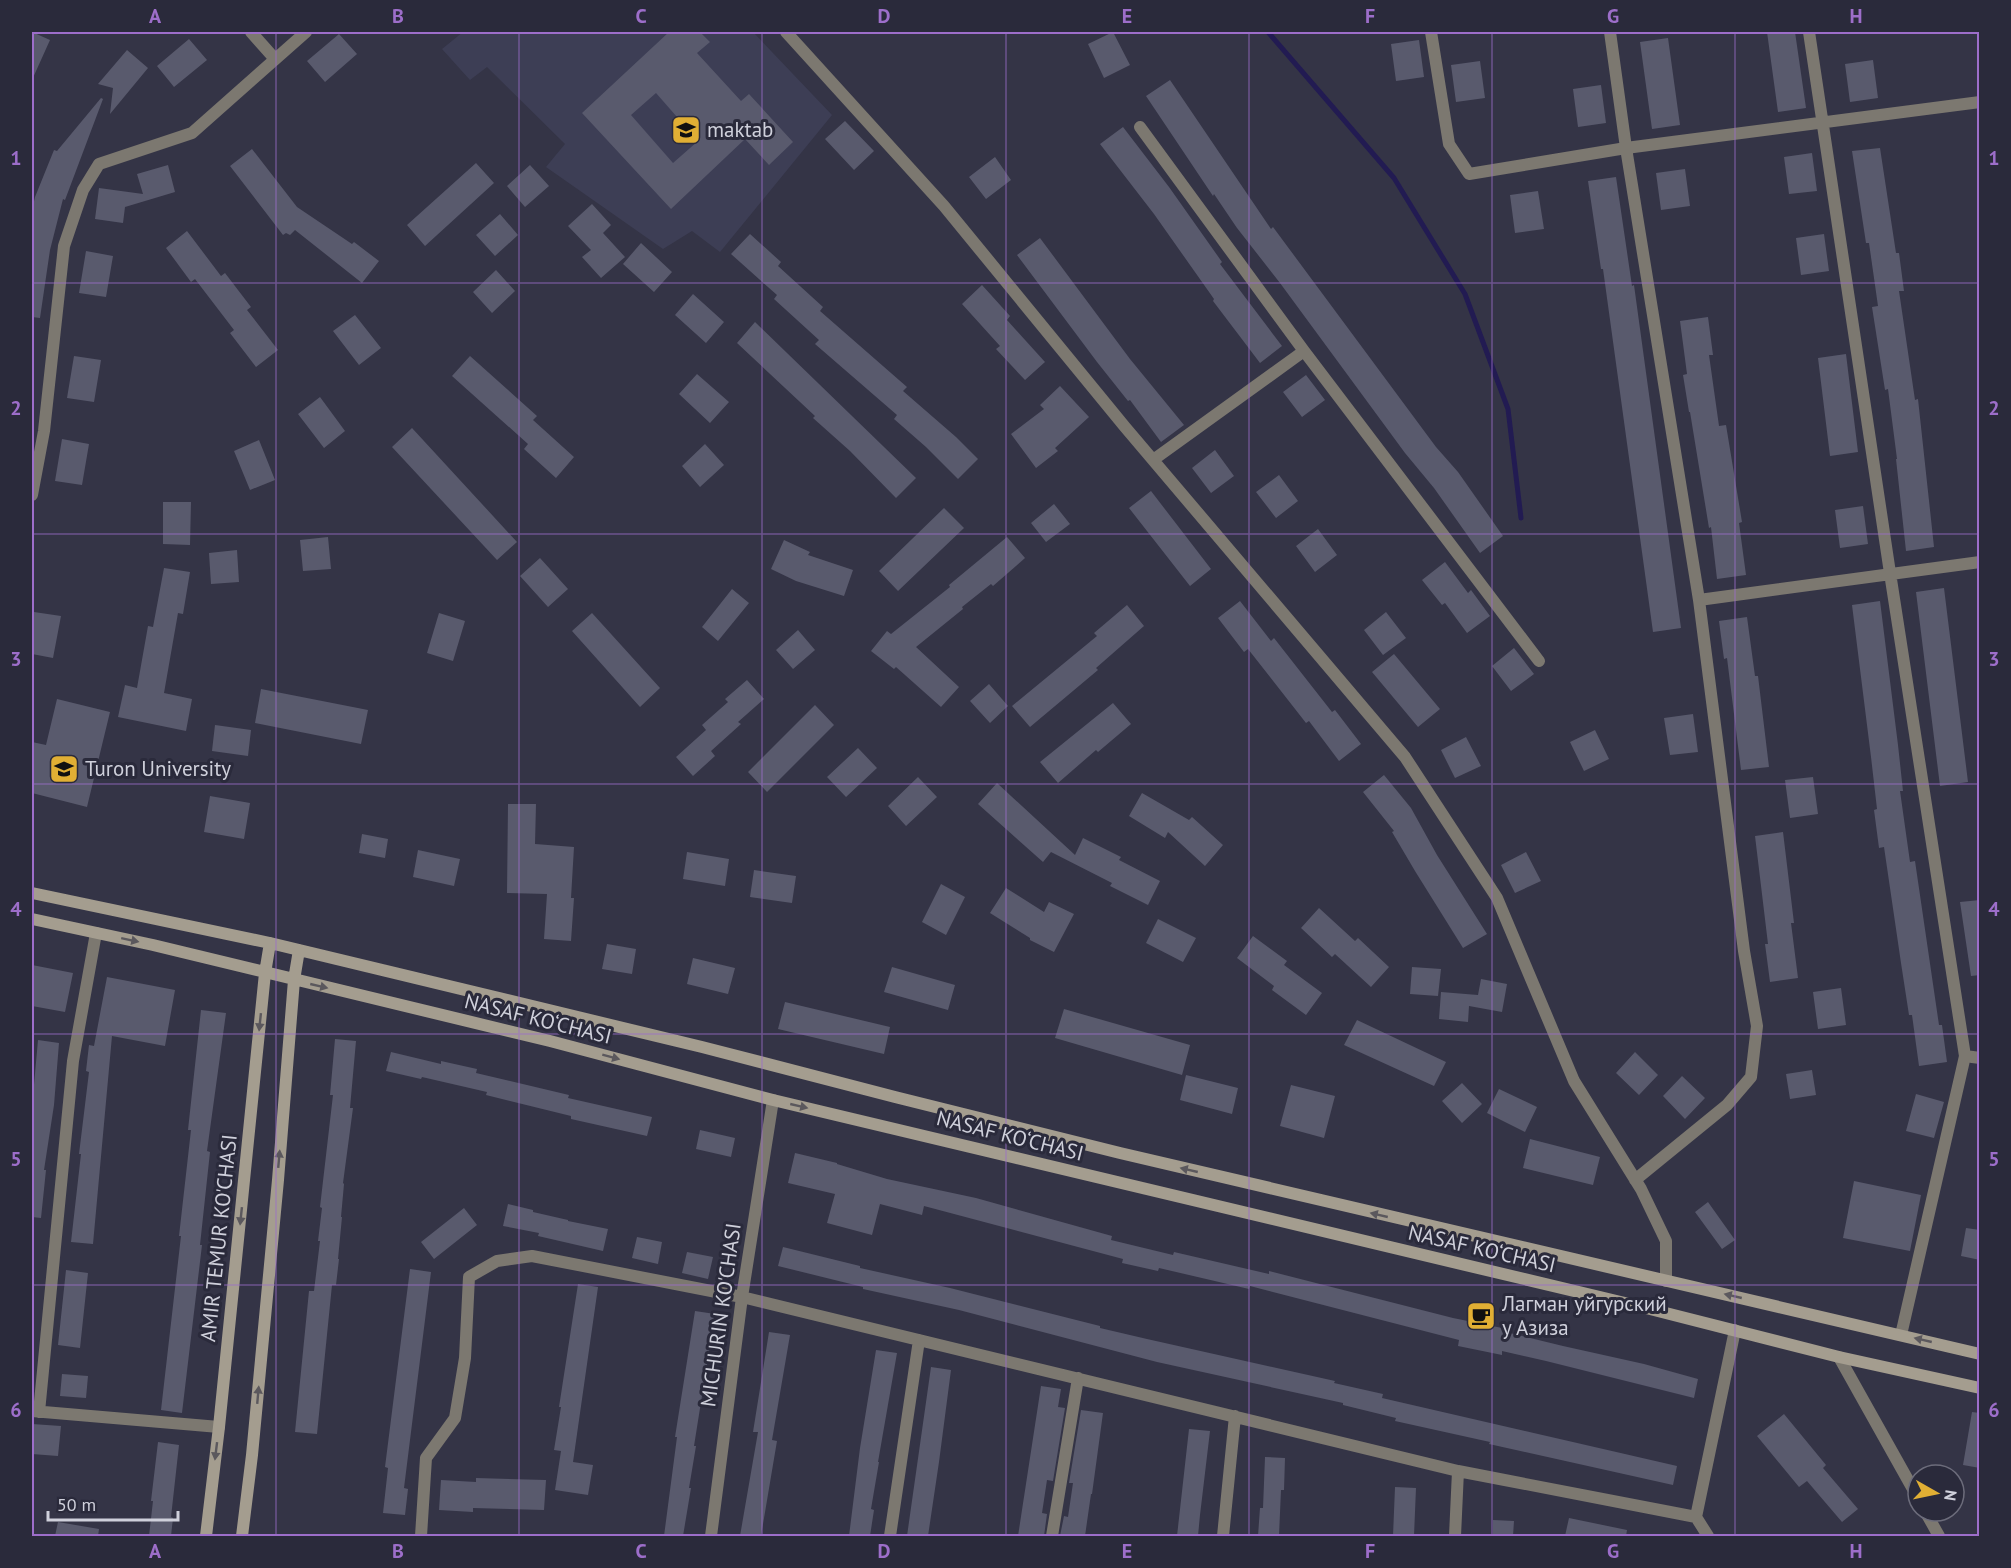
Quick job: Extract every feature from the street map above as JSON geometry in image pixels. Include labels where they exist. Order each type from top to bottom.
[{"type":"main road","name":"NASAF KO‘CHASI","points":[[32,893],[270,943],[702,1047],[1120,1153],[1980,1354]]},
{"type":"main road","name":"NASAF KO‘CHASI","points":[[32,919],[549,1041],[773,1100],[1735,1330],[1839,1357],[1980,1388]]},
{"type":"main road","name":"AMIR TEMUR KO'CHASI","points":[[206,1536],[270,943]]},
{"type":"main road","points":[[242,1536],[252,1455],[294,980],[299,950]]},
{"type":"street","points":[[251,32],[275,59]]},
{"type":"street","points":[[32,495],[44,431],[64,246],[83,190],[99,164],[192,132],[306,32]]},
{"type":"street","points":[[786,32],[944,206],[1153,460],[1405,757],[1497,898],[1574,1081],[1635,1180],[1666,1241],[1666,1281]]},
{"type":"street","points":[[1431,32],[1449,144],[1469,174],[1626,148],[1980,102]]},
{"type":"street","points":[[1610,32],[1626,148],[1699,600],[1743,939],[1757,1026],[1750,1077],[1727,1105],[1635,1180]]},
{"type":"street","points":[[1809,32],[1821,123],[1965,1056],[1901,1335]]},
{"type":"street","points":[[1140,127],[1304,351],[1539,660]]},
{"type":"street","points":[[1153,460],[1304,351]]},
{"type":"street","points":[[1699,600],[1980,562]]},
{"type":"street","points":[[96,933],[73,1062],[35,1411],[219,1427]]},
{"type":"street","points":[[1965,1056],[1980,1059]]},
{"type":"street","name":"MICHURIN KO'CHASI","points":[[711,1536],[742,1297],[773,1100]]},
{"type":"street","points":[[421,1536],[426,1458],[455,1418],[465,1358],[469,1277],[497,1261],[532,1257],[742,1297],[1458,1471],[1696,1517]]},
{"type":"street","points":[[1708,1536],[1696,1517],[1735,1330]]},
{"type":"street","points":[[890,1536],[919,1340]]},
{"type":"street","points":[[1839,1357],[1906,1477]]},
{"type":"street","points":[[1052,1536],[1078,1378]]},
{"type":"street","points":[[1223,1536],[1235,1416]]},
{"type":"street","points":[[1455,1536],[1458,1471]]},
{"type":"street","points":[[1932,1523],[1940,1536]]},
{"type":"shaded area","name":"maktab","points":[[463,32],[753,32],[832,115],[720,252],[692,231],[663,249],[546,167],[565,144],[487,67],[470,80],[442,49]]},
{"type":"building","points":[[32,32],[50,40],[32,80]]},
{"type":"building","points":[[669,32],[700,32],[710,42],[697,53],[741,101],[749,94],[793,142],[769,165],[745,139],[671,209],[582,113]],"holes":[[[656,93],[698,141],[673,163],[631,115]]]},
{"type":"building","points":[[1113,32],[1130,65],[1104,78],[1088,44]]},
{"type":"building","points":[[1767,32],[1795,32],[1806,108],[1778,112]]},
{"type":"building","points":[[339,34],[357,54],[325,82],[307,61]]},
{"type":"building","points":[[1668,38],[1680,125],[1652,129],[1640,42]]},
{"type":"building","points":[[189,39],[207,60],[174,87],[157,66]]},
{"type":"building","points":[[1419,40],[1424,77],[1396,81],[1391,44]]},
{"type":"building","points":[[127,50],[148,68],[110,114],[113,88],[98,84]]},
{"type":"building","points":[[1873,60],[1878,98],[1850,102],[1845,64]]},
{"type":"building","points":[[1480,61],[1485,98],[1456,102],[1451,65]]},
{"type":"building","points":[[1170,80],[1271,229],[1273,227],[1436,447],[1458,472],[1503,536],[1480,553],[1214,194],[1213,196],[1146,96]]},
{"type":"building","points":[[1601,85],[1606,123],[1578,127],[1573,89]]},
{"type":"building","points":[[101,98],[103,99],[65,200],[63,199],[50,250],[40,318],[32,317],[32,210],[35,197],[54,150],[57,151]]},
{"type":"building","points":[[845,121],[874,151],[854,170],[825,139]]},
{"type":"building","points":[[1123,127],[1169,187],[1222,262],[1220,264],[1282,346],[1260,363],[1213,301],[1214,299],[1154,214],[1100,144]]},
{"type":"building","points":[[1880,148],[1896,253],[1899,253],[1904,291],[1899,291],[1915,400],[1918,399],[1934,547],[1906,551],[1888,389],[1885,390],[1872,307],[1878,306],[1852,151]]},
{"type":"building","points":[[252,149],[297,207],[352,244],[354,242],[379,261],[362,283],[295,230],[290,235],[286,233],[283,235],[230,166]]},
{"type":"building","points":[[1812,153],[1817,191],[1789,194],[1784,157]]},
{"type":"building","points":[[995,157],[1011,180],[986,199],[969,177]]},
{"type":"building","points":[[476,163],[494,183],[425,246],[407,225]]},
{"type":"building","points":[[168,165],[175,192],[125,207],[123,223],[95,219],[99,188],[143,194],[137,174]]},
{"type":"building","points":[[530,165],[549,186],[525,207],[507,186]]},
{"type":"building","points":[[1685,169],[1690,206],[1661,210],[1656,173]]},
{"type":"building","points":[[1616,177],[1632,286],[1634,285],[1681,628],[1653,632],[1603,269],[1601,269],[1588,181]]},
{"type":"building","points":[[1538,191],[1544,229],[1515,233],[1510,195]]},
{"type":"building","points":[[592,204],[611,225],[603,233],[625,257],[601,278],[582,257],[591,250],[568,226]]},
{"type":"building","points":[[500,214],[518,235],[495,256],[476,235]]},
{"type":"building","points":[[187,231],[221,276],[225,273],[251,307],[247,310],[278,350],[256,367],[230,333],[234,330],[195,279],[191,282],[166,248]]},
{"type":"building","points":[[750,234],[781,262],[778,266],[823,307],[820,311],[907,387],[903,391],[978,459],[958,479],[894,419],[897,415],[815,344],[819,340],[774,299],[777,295],[731,254]]},
{"type":"building","points":[[1824,234],[1829,271],[1801,275],[1796,238]]},
{"type":"building","points":[[1040,238],[1130,359],[1184,425],[1161,442],[1130,400],[1128,401],[1097,362],[1017,255]]},
{"type":"building","points":[[641,243],[672,272],[654,292],[623,264]]},
{"type":"building","points":[[86,251],[113,256],[106,297],[79,293]]},
{"type":"building","points":[[496,270],[515,291],[492,313],[473,292]]},
{"type":"building","points":[[982,285],[1010,316],[1007,320],[1045,362],[1025,380],[996,349],[1000,346],[962,304]]},
{"type":"building","points":[[693,294],[724,322],[706,343],[675,315]]},
{"type":"building","points":[[355,315],[381,348],[359,365],[333,331]]},
{"type":"building","points":[[1708,317],[1713,355],[1709,355],[1719,426],[1726,425],[1742,522],[1739,523],[1746,575],[1717,579],[1711,527],[1709,528],[1683,375],[1687,374],[1680,321]]},
{"type":"building","points":[[755,322],[916,478],[896,498],[850,451],[813,418],[815,416],[737,343]]},
{"type":"building","points":[[1846,354],[1858,452],[1830,456],[1818,358]]},
{"type":"building","points":[[74,356],[101,360],[94,402],[67,398]]},
{"type":"building","points":[[470,356],[537,416],[533,420],[574,457],[556,478],[524,449],[528,444],[452,376]]},
{"type":"building","points":[[697,374],[729,402],[710,423],[679,394]]},
{"type":"building","points":[[1306,375],[1325,400],[1302,417],[1283,392]]},
{"type":"building","points":[[1060,386],[1089,417],[1055,448],[1058,451],[1036,468],[1011,434],[1044,409],[1040,405]]},
{"type":"building","points":[[320,397],[345,431],[324,448],[298,414]]},
{"type":"building","points":[[412,428],[517,542],[497,560],[392,447]]},
{"type":"building","points":[[62,439],[89,444],[82,485],[55,481]]},
{"type":"building","points":[[259,440],[275,480],[250,490],[234,451]]},
{"type":"building","points":[[705,444],[724,465],[700,487],[682,466]]},
{"type":"building","points":[[1215,450],[1234,476],[1211,493],[1192,468]]},
{"type":"building","points":[[1279,475],[1298,501],[1276,518],[1256,492]]},
{"type":"building","points":[[1151,491],[1211,569],[1190,586],[1129,508]]},
{"type":"building","points":[[163,502],[191,502],[190,545],[163,544]]},
{"type":"building","points":[[1054,504],[1070,524],[1046,542],[1031,523]]},
{"type":"building","points":[[1863,506],[1868,544],[1840,548],[1835,510]]},
{"type":"building","points":[[944,508],[964,528],[898,591],[879,571]]},
{"type":"building","points":[[1318,529],[1337,555],[1315,572],[1296,546]]},
{"type":"building","points":[[328,537],[331,569],[303,571],[300,540]]},
{"type":"building","points":[[1007,537],[1025,558],[993,586],[991,584],[962,607],[963,609],[916,647],[959,687],[941,707],[896,667],[894,669],[871,651],[887,631],[891,634]]},
{"type":"building","points":[[784,540],[810,552],[808,555],[853,570],[844,596],[796,581],[771,569]]},
{"type":"building","points":[[237,550],[239,582],[211,584],[209,553]]},
{"type":"building","points":[[540,558],[568,589],[548,607],[520,576]]},
{"type":"building","points":[[1445,562],[1468,593],[1471,590],[1490,616],[1467,633],[1445,603],[1442,605],[1422,580]]},
{"type":"building","points":[[164,568],[190,572],[183,614],[178,613],[164,693],[192,699],[186,731],[118,717],[125,685],[137,688],[148,626],[153,627]]},
{"type":"building","points":[[1944,588],[1968,782],[1940,786],[1916,592]]},
{"type":"building","points":[[732,589],[749,603],[718,641],[702,627]]},
{"type":"building","points":[[1240,601],[1271,641],[1274,638],[1332,712],[1335,710],[1361,744],[1339,761],[1309,721],[1306,723],[1248,649],[1244,652],[1218,618]]},
{"type":"building","points":[[1880,601],[1903,791],[1900,791],[1910,862],[1915,861],[1939,1025],[1942,1025],[1947,1062],[1919,1066],[1912,1015],[1909,1015],[1884,847],[1879,848],[1874,810],[1877,809],[1852,605]]},
{"type":"building","points":[[1127,605],[1144,626],[1096,668],[1098,670],[1030,727],[1012,706],[1097,636],[1094,633]]},
{"type":"building","points":[[34,612],[61,616],[53,658],[32,654]]},
{"type":"building","points":[[1386,612],[1406,638],[1383,655],[1364,630]]},
{"type":"building","points":[[439,613],[465,621],[453,661],[427,653]]},
{"type":"building","points":[[592,613],[660,688],[640,707],[572,631]]},
{"type":"building","points":[[1747,617],[1755,676],[1758,676],[1769,767],[1741,770],[1727,658],[1724,659],[1719,621]]},
{"type":"building","points":[[798,630],[815,650],[793,669],[776,650]]},
{"type":"building","points":[[1514,648],[1534,674],[1511,691],[1492,666]]},
{"type":"building","points":[[1394,654],[1440,709],[1418,727],[1372,672]]},
{"type":"building","points":[[747,680],[764,699],[711,751],[715,756],[693,776],[676,757],[706,730],[702,725],[728,702],[725,699]]},
{"type":"building","points":[[989,684],[1008,706],[990,723],[970,701]]},
{"type":"building","points":[[261,689],[368,710],[361,744],[255,723]]},
{"type":"building","name":"Turon University","points":[[57,699],[110,712],[87,807],[32,793],[32,742],[46,745]]},
{"type":"building","points":[[1113,703],[1131,724],[1058,783],[1040,762]]},
{"type":"building","points":[[815,705],[834,725],[767,792],[748,772]]},
{"type":"building","points":[[1693,714],[1698,752],[1670,755],[1664,718]]},
{"type":"building","points":[[215,725],[251,730],[248,756],[212,751]]},
{"type":"building","points":[[1595,730],[1609,759],[1584,771],[1570,742]]},
{"type":"building","points":[[1466,737],[1481,766],[1455,778],[1441,750]]},
{"type":"building","points":[[858,748],[877,768],[846,797],[827,777]]},
{"type":"building","points":[[1384,775],[1411,808],[1437,855],[1487,934],[1463,948],[1392,832],[1394,831],[1363,792]]},
{"type":"building","points":[[918,777],[937,797],[906,826],[888,806]]},
{"type":"building","points":[[1813,777],[1818,814],[1790,818],[1785,780]]},
{"type":"building","points":[[997,783],[1075,855],[1083,838],[1121,857],[1119,860],[1160,881],[1148,905],[1110,886],[1112,883],[1051,852],[1043,862],[978,804]]},
{"type":"building","points":[[1142,793],[1189,820],[1192,817],[1223,845],[1205,866],[1168,832],[1165,838],[1129,816]]},
{"type":"building","points":[[210,796],[250,803],[244,839],[204,832]]},
{"type":"building","points":[[508,804],[536,804],[535,844],[574,847],[571,941],[544,939],[547,894],[507,893]]},
{"type":"building","points":[[1783,832],[1798,978],[1770,982],[1765,944],[1768,944],[1755,836]]},
{"type":"building","points":[[362,834],[388,839],[385,858],[359,853]]},
{"type":"building","points":[[418,850],[460,859],[454,886],[413,877]]},
{"type":"building","points":[[687,852],[729,859],[725,886],[683,879]]},
{"type":"building","points":[[1526,852],[1541,881],[1515,893],[1501,865]]},
{"type":"building","points":[[754,870],[796,876],[792,903],[750,897]]},
{"type":"building","points":[[941,884],[965,897],[946,935],[922,922]]},
{"type":"building","points":[[1006,888],[1044,912],[1049,902],[1074,914],[1054,952],[1030,940],[990,913]]},
{"type":"building","points":[[1980,900],[1980,975],[1971,976],[1960,902]]},
{"type":"building","points":[[1319,908],[1355,941],[1358,938],[1389,967],[1371,987],[1335,954],[1332,957],[1301,928]]},
{"type":"building","points":[[1158,919],[1196,938],[1183,962],[1146,943]]},
{"type":"building","points":[[1253,936],[1287,961],[1284,965],[1322,993],[1306,1015],[1272,990],[1274,986],[1237,958]]},
{"type":"building","points":[[607,944],[636,949],[632,974],[602,969]]},
{"type":"building","points":[[693,958],[735,968],[728,994],[687,984]]},
{"type":"building","points":[[32,965],[73,973],[65,1012],[32,1006]]},
{"type":"building","points":[[892,967],[955,985],[948,1010],[884,992]]},
{"type":"building","points":[[1412,967],[1441,969],[1438,996],[1410,994]]},
{"type":"building","points":[[107,977],[175,990],[165,1046],[112,1036],[93,1244],[71,1242],[89,1072],[86,1071],[89,1045],[94,1046]]},
{"type":"building","points":[[1481,979],[1507,984],[1502,1012],[1469,1006],[1468,1022],[1439,1019],[1441,992],[1478,995]]},
{"type":"building","points":[[1841,988],[1846,1025],[1818,1029],[1813,992]]},
{"type":"building","points":[[785,1002],[890,1027],[884,1054],[778,1029]]},
{"type":"building","points":[[1064,1009],[1190,1045],[1182,1075],[1055,1038]]},
{"type":"building","points":[[201,1010],[226,1013],[207,1151],[210,1152],[200,1245],[202,1245],[182,1413],[161,1410],[181,1236],[179,1236],[191,1130],[188,1130]]},
{"type":"building","points":[[1357,1020],[1446,1062],[1434,1086],[1344,1045]]},
{"type":"building","points":[[335,1039],[356,1041],[350,1108],[353,1108],[343,1183],[339,1259],[336,1285],[332,1285],[317,1434],[295,1432],[309,1291],[314,1291],[320,1241],[318,1241],[322,1208],[320,1207],[333,1095],[330,1095]]},
{"type":"building","points":[[38,1040],[59,1043],[54,1105],[44,1170],[46,1170],[41,1218],[32,1217],[32,1107]]},
{"type":"building","points":[[391,1052],[441,1064],[441,1061],[477,1069],[476,1073],[569,1095],[568,1098],[652,1117],[647,1136],[571,1119],[571,1116],[486,1095],[487,1092],[386,1071]]},
{"type":"building","points":[[1635,1052],[1658,1075],[1639,1095],[1616,1073]]},
{"type":"building","points":[[1812,1070],[1816,1095],[1790,1099],[1786,1074]]},
{"type":"building","points":[[1186,1075],[1238,1088],[1232,1114],[1180,1100]]},
{"type":"building","points":[[1682,1076],[1705,1098],[1685,1119],[1663,1096]]},
{"type":"building","points":[[1462,1083],[1482,1104],[1462,1123],[1442,1101]]},
{"type":"building","points":[[1291,1085],[1335,1096],[1324,1138],[1280,1126]]},
{"type":"building","points":[[1499,1089],[1537,1107],[1525,1132],[1487,1113]]},
{"type":"building","points":[[1916,1094],[1944,1102],[1934,1138],[1906,1131]]},
{"type":"building","points":[[700,1130],[735,1138],[731,1157],[696,1149]]},
{"type":"building","points":[[1530,1139],[1600,1157],[1593,1185],[1523,1168]]},
{"type":"building","points":[[795,1153],[887,1179],[976,1198],[1112,1236],[1111,1240],[1269,1274],[1269,1271],[1453,1318],[1507,1329],[1506,1332],[1644,1364],[1698,1379],[1694,1398],[1502,1351],[1502,1355],[1458,1346],[1459,1340],[1250,1286],[1249,1289],[1159,1268],[1158,1271],[1122,1263],[1123,1259],[924,1206],[922,1215],[880,1204],[872,1235],[827,1223],[835,1194],[788,1183]]},
{"type":"building","points":[[1854,1181],[1921,1195],[1910,1251],[1843,1238]]},
{"type":"building","points":[[1708,1202],[1735,1240],[1722,1249],[1695,1212]]},
{"type":"building","points":[[508,1204],[568,1221],[608,1229],[603,1251],[538,1236],[539,1233],[503,1226]]},
{"type":"building","points":[[464,1208],[477,1225],[434,1259],[421,1242]]},
{"type":"building","points":[[1966,1228],[1980,1230],[1980,1260],[1961,1256]]},
{"type":"building","points":[[637,1237],[662,1242],[658,1264],[632,1258]]},
{"type":"building","points":[[783,1247],[1100,1326],[1100,1328],[1335,1381],[1334,1383],[1383,1394],[1382,1398],[1677,1466],[1673,1485],[1489,1444],[1490,1442],[1395,1421],[1396,1418],[1343,1405],[1343,1403],[1157,1362],[959,1310],[863,1289],[863,1287],[778,1266]]},
{"type":"building","points":[[687,1252],[713,1257],[708,1279],[682,1273]]},
{"type":"building","points":[[410,1269],[431,1272],[404,1488],[408,1489],[405,1515],[383,1513],[388,1468],[385,1467]]},
{"type":"building","points":[[66,1270],[88,1273],[80,1348],[58,1345]]},
{"type":"building","points":[[578,1284],[598,1287],[573,1462],[593,1465],[588,1495],[555,1490],[561,1451],[554,1450]]},
{"type":"building","points":[[695,1311],[715,1314],[694,1446],[696,1446],[689,1488],[691,1488],[683,1536],[664,1536],[677,1437],[675,1437]]},
{"type":"building","points":[[769,1332],[790,1335],[772,1440],[777,1441],[761,1536],[740,1536],[758,1432],[753,1432]]},
{"type":"building","points":[[876,1350],[897,1353],[871,1509],[874,1510],[870,1536],[849,1536],[860,1448]]},
{"type":"building","points":[[931,1367],[951,1370],[939,1462],[928,1536],[907,1536]]},
{"type":"building","points":[[62,1374],[88,1376],[86,1398],[60,1396]]},
{"type":"building","points":[[1041,1386],[1061,1389],[1058,1407],[1065,1408],[1053,1481],[1047,1480],[1042,1513],[1047,1514],[1044,1536],[1018,1536]]},
{"type":"building","points":[[1081,1410],[1103,1413],[1085,1536],[1060,1536],[1064,1516],[1068,1517],[1073,1483],[1069,1483]]},
{"type":"building","points":[[1972,1412],[1980,1413],[1980,1468],[1963,1463]]},
{"type":"building","points":[[1784,1414],[1826,1465],[1823,1468],[1858,1509],[1842,1522],[1807,1481],[1799,1487],[1757,1436]]},
{"type":"building","points":[[32,1424],[61,1426],[58,1456],[32,1454]]},
{"type":"building","points":[[1189,1429],[1210,1431],[1198,1536],[1177,1536]]},
{"type":"building","points":[[158,1442],[179,1445],[171,1536],[149,1536]]},
{"type":"building","points":[[1265,1457],[1285,1458],[1279,1536],[1258,1536],[1260,1508],[1263,1508]]},
{"type":"building","points":[[476,1478],[546,1480],[544,1510],[473,1508],[473,1512],[439,1510],[441,1480],[476,1482]]},
{"type":"building","points":[[1395,1487],[1416,1488],[1414,1536],[1393,1536]]},
{"type":"building","points":[[1569,1518],[1627,1530],[1626,1536],[1565,1536]]},
{"type":"building","points":[[1493,1520],[1514,1521],[1513,1536],[1493,1536]]},
{"type":"building","points":[[58,1522],[99,1529],[98,1536],[55,1536]]},
{"type":"waterway","points":[[1268,32],[1394,178],[1465,294],[1508,409],[1521,518]]},
{"type":"place","name":"maktab","points":[[686,130]]},
{"type":"place","name":"Turon University","points":[[64,769]]},
{"type":"place","name":"Лагман уйгурский у Азиза","points":[[1481,1316]]}]
